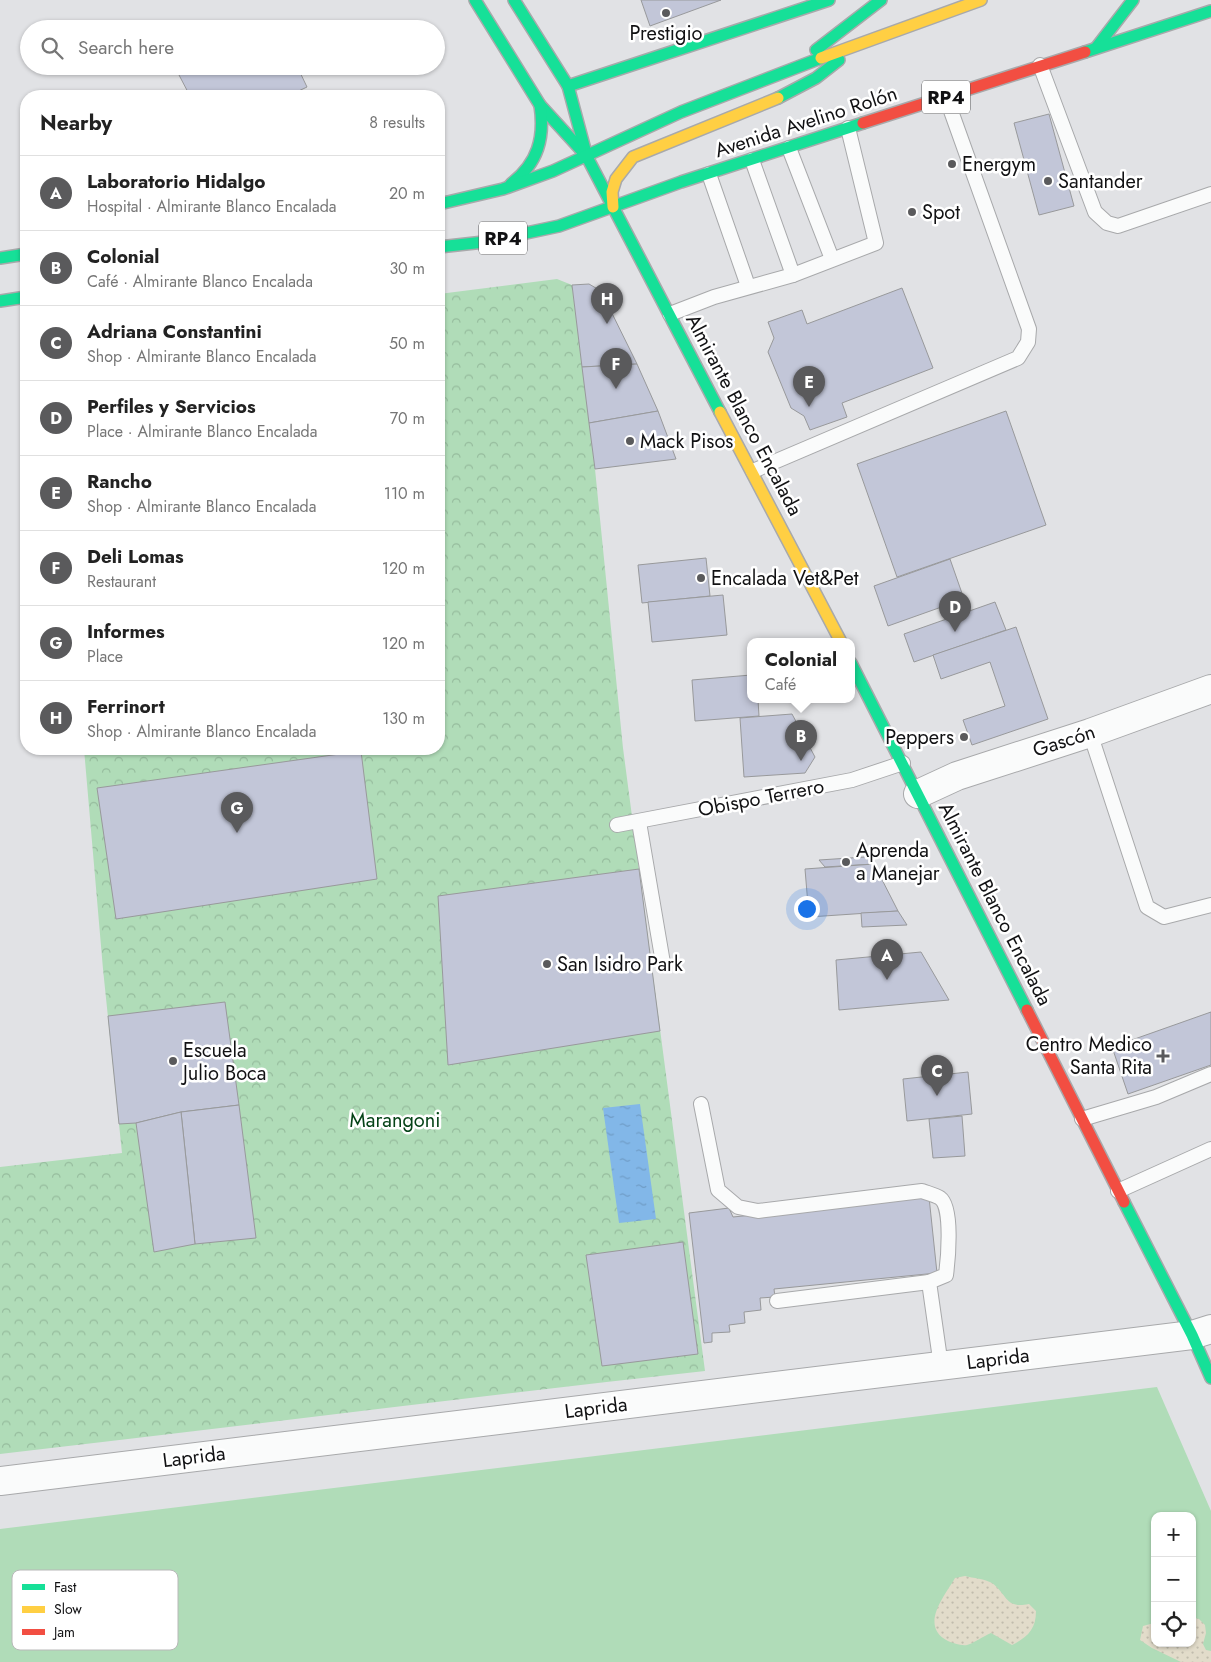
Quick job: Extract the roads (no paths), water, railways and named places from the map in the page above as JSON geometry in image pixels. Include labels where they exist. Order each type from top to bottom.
[{"type":"main road","points":[[475,0],[540,104],[587,157]]},
{"type":"main road","points":[[514,0],[568,86],[587,157]]},
{"type":"main road","points":[[568,86],[829,0]]},
{"type":"main road","points":[[788,70],[855,21],[880,0]]},
{"type":"main road","name":"RP4","points":[[445,203],[503,189],[587,157],[681,112],[788,70],[855,21],[981,0]]},
{"type":"main road","points":[[1096,48],[1133,0]]},
{"type":"main road","name":"Avenida Avelino Rolón","points":[[613,206],[1211,10]]},
{"type":"main road","points":[[613,206],[611,196],[613,182],[621,169],[633,157],[799,90],[825,72],[855,21]]},
{"type":"main road","points":[[503,189],[526,172],[535,160],[542,138],[540,104]]},
{"type":"main road","name":"Almirante Blanco Encalada","points":[[587,157],[753,471],[838,638]]},
{"type":"main road","name":"RP4","points":[[445,247],[484,242],[559,226],[613,206]]},
{"type":"main road","points":[[0,258],[20,255]]},
{"type":"main road","points":[[0,300],[20,298]]},
{"type":"main road","name":"Almirante Blanco Encalada","points":[[855,671],[1118,1191],[1201,1332],[1211,1378]]},
{"type":"street","name":"Gascón","points":[[918,794],[956,776],[1090,733],[1211,690]]},
{"type":"street","name":"Laprida","points":[[0,1481],[941,1366],[1201,1332]]},
{"type":"lane","points":[[1040,65],[1095,212],[1107,223],[1118,226],[1211,194]]},
{"type":"lane","points":[[753,471],[1018,358],[1028,342],[1029,329],[946,97]]},
{"type":"lane","points":[[670,314],[748,286],[793,275],[876,242],[848,128]]},
{"type":"lane","points":[[789,148],[832,259]]},
{"type":"lane","points":[[752,160],[793,275]]},
{"type":"lane","points":[[709,174],[748,286]]},
{"type":"lane","points":[[1090,733],[1147,907],[1164,917],[1211,905]]},
{"type":"lane","name":"Obispo Terrero","points":[[617,825],[852,780],[903,763]]},
{"type":"lane","points":[[639,822],[663,963]]},
{"type":"lane","points":[[1082,1119],[1156,1097],[1211,1074]]},
{"type":"lane","points":[[702,1104],[718,1190],[738,1207],[758,1211],[922,1191],[940,1198],[946,1206],[949,1256],[946,1275],[928,1282],[777,1300]]},
{"type":"lane","points":[[1118,1191],[1211,1149]]},
{"type":"lane","points":[[928,1282],[941,1366]]},
{"type":"water","points":[[640,1104],[656,1219],[619,1223],[603,1108]]},
{"type":"place","name":"Prestigio","points":[[666,13]]},
{"type":"place","name":"Energym","points":[[952,164]]},
{"type":"place","name":"Santander","points":[[1048,181]]},
{"type":"place","name":"Spot","points":[[912,212]]},
{"type":"place","name":"Ferrinort","points":[[607,324]]},
{"type":"place","name":"Deli Lomas","points":[[616,389]]},
{"type":"place","name":"Rancho","points":[[809,407]]},
{"type":"place","name":"Mack Pisos","points":[[630,441]]},
{"type":"place","name":"Encalada Vet&Pet","points":[[701,578]]},
{"type":"place","name":"Perfiles y Servicios","points":[[955,632]]},
{"type":"place","name":"Peppers","points":[[964,737]]},
{"type":"place","name":"Colonial","points":[[801,761]]},
{"type":"place","name":"Informes","points":[[237,833]]},
{"type":"place","name":"Aprenda a Manejar","points":[[846,862]]},
{"type":"place","name":"San Isidro Park","points":[[547,964]]},
{"type":"place","name":"Laboratorio Hidalgo","points":[[887,980]]},
{"type":"place","name":"Centro Medico Santa Rita","points":[[1163,1056]]},
{"type":"place","name":"Escuela Julio Boca","points":[[173,1061]]},
{"type":"place","name":"Adriana Constantini","points":[[937,1096]]},
{"type":"park label","name":"Marangoni","points":[[395,1120]]}]
